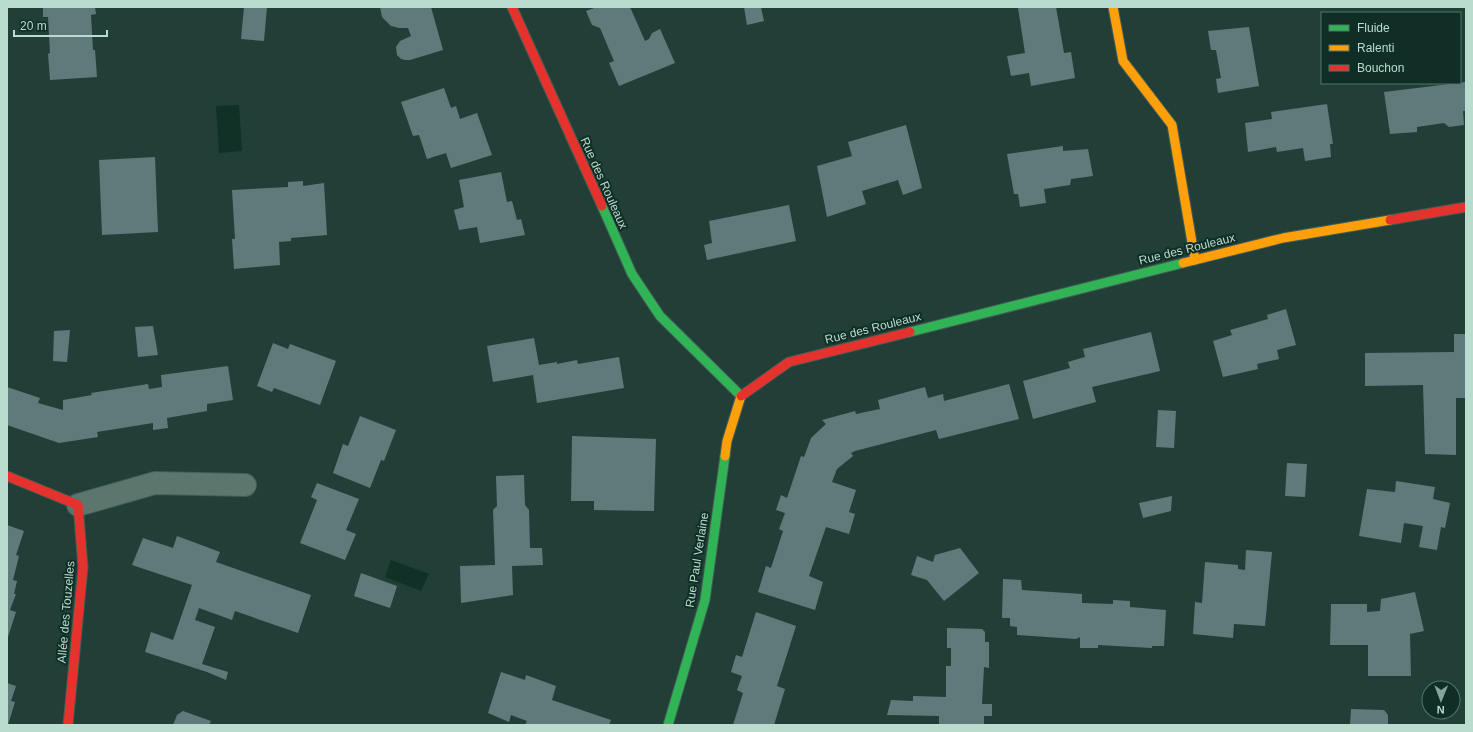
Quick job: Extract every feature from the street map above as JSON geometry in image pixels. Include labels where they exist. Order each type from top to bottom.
[{"type":"street","name":"Rue des Rouleaux","points":[[512,7],[632,274],[660,316],[741,396],[789,362],[1283,238],[1466,207]]},
{"type":"street","points":[[1112,7],[1123,61],[1172,125],[1195,260]]},
{"type":"street","name":"Rue Paul Verlaine","points":[[668,725],[705,600],[727,441],[741,396]]},
{"type":"street","points":[[7,476],[78,505],[155,483],[245,485]]},
{"type":"street","name":"Allée des Touzelles","points":[[68,725],[84,567],[78,505]]},
{"type":"shaded area","points":[[239,105],[242,151],[219,153],[216,106]]},
{"type":"shaded area","points":[[391,560],[429,574],[421,591],[385,577]]},
{"type":"building","points":[[43,7],[95,7],[96,14],[91,15],[93,50],[95,50],[97,77],[50,80],[48,17],[43,17]]},
{"type":"building","points":[[244,7],[267,7],[264,41],[241,39]]},
{"type":"building","points":[[380,7],[431,7],[443,50],[410,60],[401,59],[397,55],[396,47],[400,41],[411,36],[408,28],[391,26],[382,17]]},
{"type":"building","points":[[597,7],[630,7],[645,41],[649,39],[652,33],[660,29],[675,63],[619,86],[609,63],[614,61],[600,28],[592,25],[586,11]]},
{"type":"building","points":[[744,7],[761,7],[764,21],[747,25]]},
{"type":"building","points":[[1056,7],[1064,53],[1071,52],[1075,78],[1031,86],[1029,73],[1011,76],[1007,56],[1025,53],[1018,8]]},
{"type":"building","points":[[1249,27],[1259,86],[1218,93],[1216,79],[1221,78],[1216,50],[1211,50],[1208,31]]},
{"type":"building","points":[[1466,82],[1466,111],[1463,111],[1464,125],[1449,127],[1444,123],[1417,127],[1417,132],[1390,134],[1384,92],[1461,84],[1461,83]]},
{"type":"building","points":[[444,88],[451,108],[456,106],[460,119],[477,113],[492,155],[451,168],[446,153],[427,159],[419,135],[413,136],[401,102]]},
{"type":"building","points":[[1327,104],[1333,144],[1330,144],[1331,157],[1305,161],[1303,148],[1277,152],[1276,147],[1248,152],[1245,123],[1272,119],[1271,112]]},
{"type":"building","points":[[906,125],[922,188],[903,195],[898,180],[862,191],[866,204],[827,217],[817,166],[852,156],[848,142]]},
{"type":"building","points":[[1063,146],[1063,151],[1088,149],[1093,176],[1071,179],[1070,185],[1044,189],[1046,203],[1020,207],[1018,194],[1014,194],[1007,154]]},
{"type":"building","points":[[155,157],[158,232],[102,235],[99,160]]},
{"type":"building","points":[[501,172],[507,202],[512,201],[517,220],[521,219],[525,235],[480,243],[477,227],[459,230],[454,210],[464,207],[459,180]]},
{"type":"building","points":[[303,181],[303,186],[324,183],[327,235],[291,238],[291,241],[279,242],[280,265],[234,269],[232,239],[235,239],[232,190],[288,187],[288,182]]},
{"type":"building","points":[[789,205],[796,241],[707,260],[704,245],[712,243],[709,221]]},
{"type":"building","points":[[1286,309],[1296,345],[1277,350],[1279,359],[1257,364],[1258,369],[1223,377],[1213,341],[1232,335],[1230,330],[1268,319],[1267,315]]},
{"type":"building","points":[[153,326],[158,355],[138,357],[135,327]]},
{"type":"building","points":[[70,330],[67,362],[53,361],[54,331]]},
{"type":"building","points":[[1151,332],[1160,371],[1092,387],[1096,402],[1033,419],[1023,381],[1070,368],[1068,362],[1085,357],[1083,349]]},
{"type":"building","points":[[1454,334],[1466,334],[1466,398],[1456,398],[1456,455],[1425,454],[1423,385],[1365,386],[1365,353],[1454,352]]},
{"type":"building","points":[[534,338],[539,365],[557,362],[557,364],[577,360],[578,364],[619,357],[624,388],[537,403],[533,375],[493,382],[487,346]]},
{"type":"building","points":[[273,343],[288,349],[290,344],[336,361],[320,405],[274,388],[272,392],[257,386]]},
{"type":"building","points":[[228,366],[233,400],[207,404],[207,411],[167,418],[168,428],[153,430],[153,423],[97,432],[98,437],[59,443],[7,425],[7,387],[40,398],[38,403],[63,410],[63,400],[92,395],[91,393],[148,384],[149,389],[162,387],[161,375]]},
{"type":"building","points":[[1009,384],[1019,419],[939,439],[936,430],[855,451],[851,453],[853,456],[837,469],[832,482],[856,490],[849,512],[855,514],[849,534],[826,527],[809,576],[823,582],[815,610],[758,592],[766,566],[771,568],[783,531],[779,529],[785,513],[776,510],[781,495],[787,498],[801,456],[804,457],[811,438],[826,424],[822,420],[855,411],[856,414],[880,409],[878,400],[925,387],[928,398],[943,394],[944,401]]},
{"type":"building","points":[[1158,410],[1176,411],[1174,448],[1156,447]]},
{"type":"building","points":[[360,416],[396,430],[384,461],[381,460],[370,488],[333,473],[343,444],[348,446]]},
{"type":"building","points":[[572,436],[656,439],[654,511],[594,510],[594,501],[571,501]]},
{"type":"building","points":[[1287,463],[1307,464],[1305,497],[1285,496]]},
{"type":"building","points":[[524,475],[525,505],[529,510],[530,548],[542,548],[543,565],[512,566],[513,595],[461,603],[460,566],[495,565],[493,510],[497,506],[496,476]]},
{"type":"building","points":[[1396,481],[1435,487],[1433,499],[1450,503],[1445,528],[1441,527],[1437,550],[1419,547],[1423,526],[1404,523],[1401,543],[1359,536],[1367,489],[1395,492]]},
{"type":"building","points":[[317,483],[359,499],[346,530],[356,534],[345,560],[300,543],[317,500],[311,497]]},
{"type":"building","points":[[1172,496],[1171,511],[1143,518],[1139,503]]},
{"type":"building","points":[[7,525],[24,531],[16,555],[19,556],[13,580],[17,581],[14,594],[16,594],[10,610],[16,612],[7,640]]},
{"type":"building","points":[[177,536],[220,552],[216,562],[311,595],[298,633],[235,611],[232,620],[199,608],[195,620],[215,627],[202,664],[228,672],[226,680],[207,672],[145,652],[151,632],[173,640],[192,585],[132,565],[143,538],[173,548]]},
{"type":"building","points":[[960,548],[979,573],[944,601],[927,580],[911,575],[917,556],[933,562],[935,555]]},
{"type":"building","points":[[1246,550],[1272,552],[1265,626],[1234,624],[1233,638],[1193,634],[1195,602],[1202,603],[1205,562],[1238,565],[1238,569],[1245,570]]},
{"type":"building","points":[[361,573],[397,586],[390,608],[354,596]]},
{"type":"building","points":[[1003,579],[1021,580],[1022,590],[1082,594],[1082,603],[1113,604],[1113,600],[1130,601],[1130,607],[1166,610],[1164,646],[1152,646],[1152,648],[1098,645],[1098,648],[1080,648],[1080,637],[1076,639],[1017,635],[1017,627],[1010,626],[1010,618],[1002,618]]},
{"type":"building","points":[[1415,592],[1424,631],[1410,634],[1411,676],[1368,676],[1368,645],[1330,645],[1331,604],[1367,604],[1367,612],[1380,611],[1381,599]]},
{"type":"building","points":[[756,612],[796,626],[777,686],[785,689],[774,725],[733,725],[743,693],[737,690],[742,676],[731,672],[736,655],[742,657]]},
{"type":"building","points":[[947,628],[982,629],[985,632],[985,642],[989,642],[989,668],[984,667],[982,704],[992,704],[992,716],[984,716],[984,725],[939,725],[939,716],[887,715],[891,700],[913,701],[913,696],[946,697],[946,666],[951,666],[951,648],[947,648]]},
{"type":"building","points":[[501,672],[525,680],[526,675],[556,686],[552,700],[611,720],[609,725],[525,725],[527,721],[511,715],[509,722],[488,713]]},
{"type":"building","points":[[7,683],[16,686],[11,701],[15,702],[8,725]]},
{"type":"building","points":[[1351,709],[1384,710],[1388,715],[1388,725],[1350,725]]},
{"type":"building","points":[[183,711],[211,721],[209,725],[173,725],[177,715]]},
{"type":"traffic: fast","points":[[602,206],[632,274],[660,316],[741,396]]},
{"type":"traffic: fast","points":[[910,332],[1183,263]]},
{"type":"traffic: fast","points":[[668,725],[705,600],[725,456]]},
{"type":"traffic: slow","points":[[1113,7],[1123,61],[1172,125],[1195,260]]},
{"type":"traffic: slow","points":[[1183,263],[1283,238],[1390,220]]},
{"type":"traffic: slow","points":[[725,456],[727,441],[741,396]]},
{"type":"traffic: jam","points":[[512,7],[602,206]]},
{"type":"traffic: jam","points":[[1390,220],[1466,207]]},
{"type":"traffic: jam","points":[[741,396],[789,362],[910,332]]},
{"type":"traffic: jam","points":[[7,476],[78,505],[83,567],[68,725]]}]
